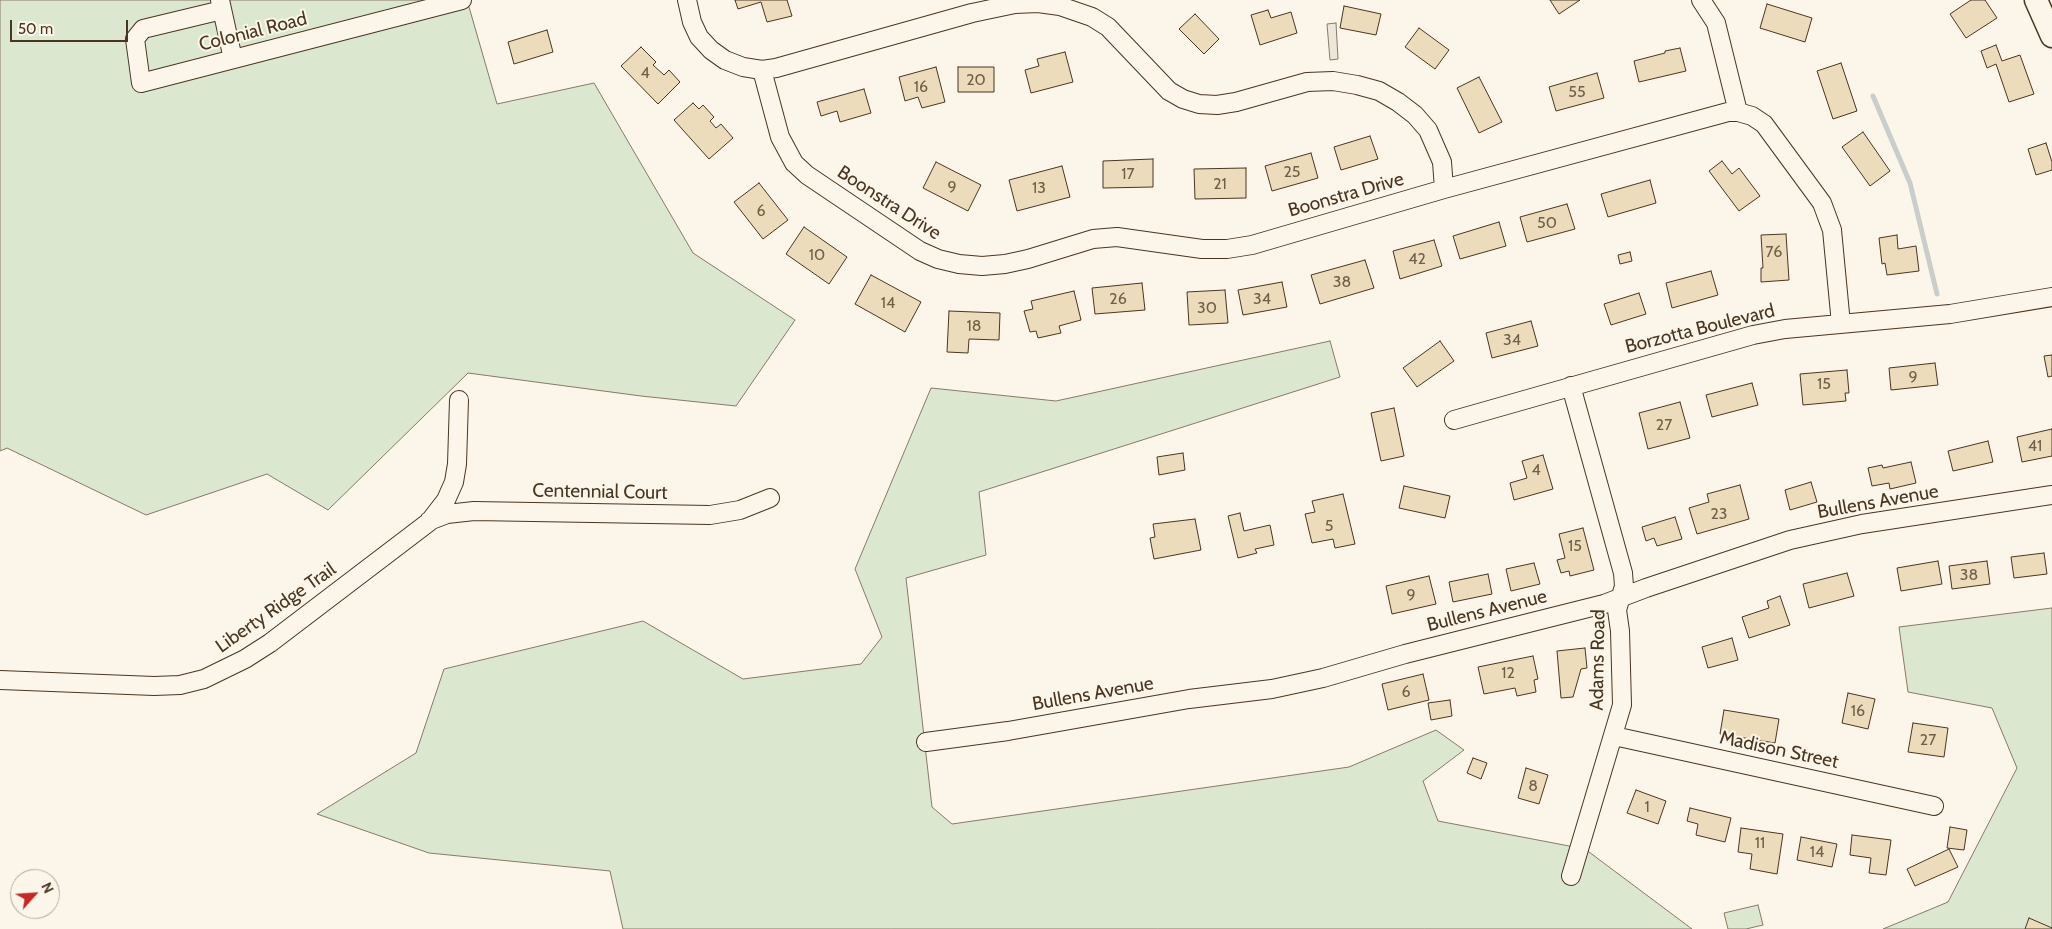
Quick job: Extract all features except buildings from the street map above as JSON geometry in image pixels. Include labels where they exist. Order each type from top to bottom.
[{"type":"main road","points":[[2036,0],[2052,36]]},
{"type":"street","name":"Colonial Road","points":[[221,5],[143,29],[135,39],[141,83],[462,0]]},
{"type":"street","points":[[687,0],[692,22],[700,37],[711,50],[725,60],[762,70],[776,68],[972,13],[1015,4],[1038,3],[1073,9],[1092,17],[1108,27],[1169,91],[1183,99],[1199,104],[1217,105],[1236,102],[1307,82],[1332,81],[1357,84],[1379,91],[1415,114],[1428,130],[1435,142],[1442,162],[1444,189]]},
{"type":"street","points":[[1701,0],[1716,23],[1738,112],[1752,116],[1764,124],[1822,202],[1832,230],[1841,324]]},
{"type":"street","points":[[221,5],[233,59]]},
{"type":"street","name":"Boonstra Drive","points":[[762,70],[784,148],[794,163],[807,175],[920,251],[938,259],[959,264],[982,266],[1028,259],[1093,239],[1117,237],[1202,249],[1252,245],[1444,189],[1728,112],[1738,112]]},
{"type":"street","name":"Borzotta Boulevard","points":[[1454,420],[1754,335],[1785,329],[1950,314],[2052,297]]},
{"type":"street","name":"Adams Road","points":[[1571,386],[1624,586],[1617,610],[1620,631],[1622,705],[1571,876]]},
{"type":"street","name":"Liberty Ridge Trail","points":[[0,680],[154,686],[180,685],[204,679],[225,670],[270,643],[429,522],[446,500],[454,482],[457,464],[459,400]]},
{"type":"street","name":"Bullens Avenue","points":[[926,742],[1008,731],[1189,699],[1272,689],[1324,678],[1404,654],[1604,604],[1790,540],[1862,524],[2052,495]]},
{"type":"street","name":"Centennial Court","points":[[429,522],[446,514],[474,511],[710,515],[740,510],[770,498]]},
{"type":"street","name":"Madison Street","points":[[1614,736],[1934,806]]},
{"type":"green space","points":[[0,0],[467,0],[497,104],[594,83],[693,253],[795,320],[736,406],[641,396],[468,373],[328,510],[267,474],[146,515],[7,448],[0,451]]},
{"type":"green space","points":[[1330,341],[1340,377],[979,492],[986,555],[906,578],[932,807],[952,824],[1349,767],[1436,730],[1464,750],[1423,781],[1438,821],[1585,849],[1692,929],[623,929],[610,871],[429,853],[317,814],[416,753],[444,669],[643,621],[743,679],[861,664],[882,637],[855,569],[931,388],[1056,401]]},
{"type":"green space","points":[[2052,608],[2052,929],[1883,929],[1948,902],[2017,768],[1992,708],[1908,692],[1899,627]]},
{"type":"green space","points":[[1758,905],[1763,925],[1746,929],[1728,929],[1724,913]]},
{"type":"shaded area","points":[[1336,23],[1338,59],[1330,60],[1327,24]]},
{"type":"waterway","points":[[1873,96],[1910,183],[1937,294]]}]
